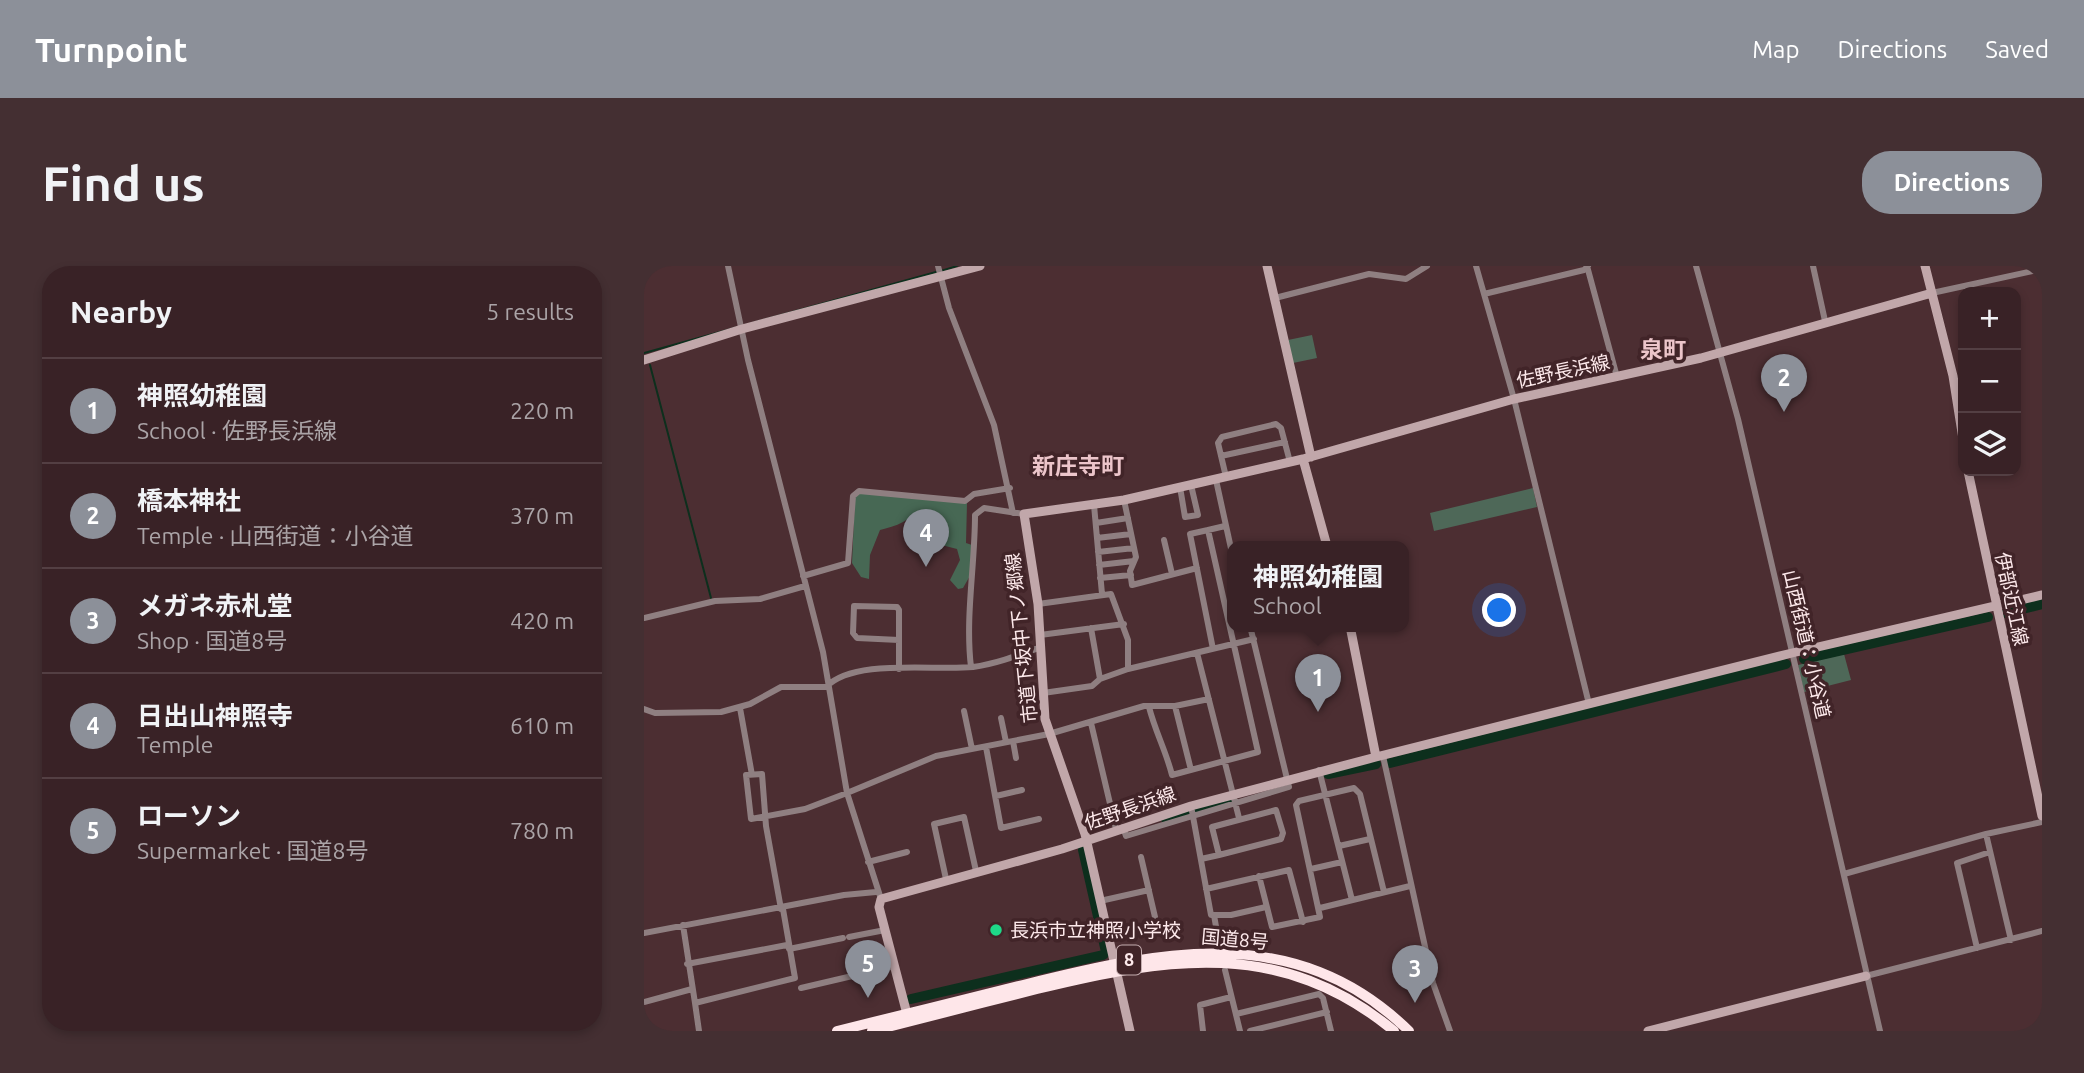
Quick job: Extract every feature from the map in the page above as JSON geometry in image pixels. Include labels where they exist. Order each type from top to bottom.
[{"type":"highway","name":"国道8号","points":[[872,1031],[1115,966],[1186,952],[1257,956],[1312,971],[1365,997],[1409,1031]]},
{"type":"highway","name":"国道8号","points":[[1115,966],[1227,961],[1282,970],[1342,994],[1395,1031]]},
{"type":"highway","name":"国道8号","points":[[837,1031],[908,1022]]},
{"type":"street","points":[[728,266],[829,683],[847,793],[879,895],[879,907],[908,1022]]},
{"type":"street","points":[[644,360],[939,271],[979,266]]},
{"type":"street","points":[[1267,266],[1326,541]]},
{"type":"street","points":[[1275,298],[1368,274],[1406,279],[1427,266]]},
{"type":"street","points":[[1476,266],[1514,399],[1589,704]]},
{"type":"street","points":[[1484,294],[1588,266],[1617,377]]},
{"type":"street","name":"山西街道：小谷道","points":[[1696,266],[1722,351],[1880,1031]]},
{"type":"street","points":[[1813,266],[1825,321]]},
{"type":"street","points":[[1925,266],[1953,376],[1959,413]]},
{"type":"street","points":[[1932,293],[2042,269]]},
{"type":"street","points":[[939,271],[994,425],[1010,488],[1013,513]]},
{"type":"street","name":"佐野長浜線","points":[[1307,458],[1514,399],[1722,351],[1932,293]]},
{"type":"street","points":[[1226,477],[1218,443],[1222,437],[1247,430],[1276,424],[1281,428],[1290,462]]},
{"type":"street","points":[[1221,456],[1284,442]]},
{"type":"street","points":[[971,667],[967,629],[975,572],[975,515],[984,508],[1024,514],[1094,505],[1307,458]]},
{"type":"street","name":"伊部近江線","points":[[1969,476],[2042,816]]},
{"type":"street","points":[[1216,480],[1229,541]]},
{"type":"street","points":[[1180,488],[1185,517],[1198,515],[1191,485]]},
{"type":"street","points":[[803,576],[848,563],[853,496],[859,491],[965,501],[974,494],[1010,488]]},
{"type":"street","points":[[1124,500],[1134,548],[1132,585],[1197,568]]},
{"type":"street","points":[[1094,505],[1102,594]]},
{"type":"street","name":"市道下坂中下ノ郷線","points":[[1024,514],[1038,604],[1043,693],[1049,734],[1086,841],[1130,1031]]},
{"type":"street","points":[[1096,523],[1128,518]]},
{"type":"street","points":[[1213,649],[1190,534],[1225,526]]},
{"type":"street","points":[[1208,530],[1227,625]]},
{"type":"street","points":[[1097,538],[1131,534]]},
{"type":"street","points":[[1164,540],[1172,575]]},
{"type":"street","points":[[1098,552],[1134,548]]},
{"type":"street","points":[[1099,565],[1135,561]]},
{"type":"street","points":[[1100,578],[1131,575]]},
{"type":"street","points":[[644,618],[715,601],[760,599],[805,586]]},
{"type":"street","points":[[1038,604],[1111,594],[1128,640],[1128,669]]},
{"type":"street","name":"佐野長浜線","points":[[879,895],[976,871],[1234,799],[1288,783],[1319,770],[1792,653],[2042,596]]},
{"type":"street","points":[[899,640],[857,638],[853,633],[854,606],[897,607],[899,640],[899,669]]},
{"type":"street","points":[[1040,635],[1124,624]]},
{"type":"street","points":[[1091,628],[1100,679]]},
{"type":"street","points":[[1149,707],[1153,725],[1164,741],[1172,775],[1258,752],[1228,632]]},
{"type":"street","points":[[1252,632],[1288,783]]},
{"type":"street","points":[[1351,632],[1433,984],[1450,1031]]},
{"type":"street","points":[[1043,693],[1092,686],[1100,679],[1128,669],[1254,639]]},
{"type":"street","points":[[644,709],[655,713],[721,712],[740,708],[781,687],[817,688],[849,674],[899,669],[971,667],[1041,647]]},
{"type":"street","points":[[1197,653],[1240,818]]},
{"type":"street","points":[[695,1003],[795,978],[765,814],[762,774],[746,775],[751,819],[765,814],[805,809],[923,760],[1049,734],[1144,706],[1175,706],[1209,699]]},
{"type":"street","points":[[1175,706],[1191,769]]},
{"type":"street","points":[[740,708],[752,775]]},
{"type":"street","points":[[964,710],[972,749]]},
{"type":"street","points":[[1000,718],[1016,758]]},
{"type":"street","points":[[1091,723],[1122,830]]},
{"type":"street","points":[[986,747],[1001,828],[1039,820]]},
{"type":"street","points":[[1319,770],[1352,900]]},
{"type":"street","points":[[1259,876],[1273,929],[1318,919],[1320,908],[1296,805],[1299,801],[1358,789],[1384,892]]},
{"type":"street","points":[[996,796],[1022,790]]},
{"type":"street","points":[[1192,810],[1211,915],[1231,915],[1266,907]]},
{"type":"street","points":[[1201,859],[1219,855],[1283,837],[1276,810],[1212,827],[1219,855]]},
{"type":"street","points":[[946,879],[934,824],[964,817],[976,871]]},
{"type":"street","points":[[1844,874],[1986,834],[2042,822]]},
{"type":"street","points":[[1986,834],[2011,940]]},
{"type":"street","points":[[1339,846],[1370,839]]},
{"type":"street","points":[[868,862],[907,852]]},
{"type":"street","points":[[1977,948],[1957,863],[1990,852]]},
{"type":"street","points":[[1141,857],[1155,917]]},
{"type":"street","points":[[1311,869],[1342,862]]},
{"type":"street","points":[[1206,889],[1289,870],[1303,922]]},
{"type":"street","points":[[1320,908],[1410,886]]},
{"type":"street","points":[[1100,901],[1149,890]]},
{"type":"street","points":[[644,933],[782,909],[844,895],[879,895]]},
{"type":"street","points":[[1214,915],[1219,944]]},
{"type":"street","points":[[682,925],[699,1031]]},
{"type":"street","points":[[687,964],[885,930]]},
{"type":"street","points":[[1648,1031],[2042,931]]},
{"type":"street","points":[[802,988],[895,966]]},
{"type":"street","points":[[1225,970],[1240,1031]]},
{"type":"street","points":[[644,1002],[692,989]]},
{"type":"street","points":[[1236,1014],[1319,994],[1323,998],[1331,1031]]},
{"type":"street","points":[[1203,1031],[1198,1008],[1231,997]]},
{"type":"street","points":[[1250,1031],[1327,1012]]},
{"type":"green space","points":[[1312,335],[1317,358],[1293,363],[1288,340]]},
{"type":"green space","points":[[1533,488],[1537,507],[1434,531],[1430,513]]},
{"type":"green space","points":[[860,493],[967,503],[966,543],[972,545],[971,574],[963,588],[958,589],[950,580],[960,560],[957,549],[922,540],[905,528],[910,523],[934,525],[941,516],[930,511],[920,512],[880,530],[870,555],[869,579],[861,577],[852,563],[855,497]]},
{"type":"green space","points":[[1844,654],[1851,680],[1804,692],[1798,665]]},
{"type":"waterway","points":[[941,271],[957,266]]},
{"type":"waterway","points":[[644,353],[936,272]]},
{"type":"waterway","points":[[650,365],[711,598]]},
{"type":"waterway","points":[[2006,613],[2042,604]]},
{"type":"waterway","points":[[1804,659],[1988,617]]},
{"type":"waterway","points":[[1390,763],[1786,664]]},
{"type":"waterway","points":[[1328,774],[1376,764]]},
{"type":"waterway","points":[[1166,819],[1227,801]]},
{"type":"waterway","points":[[911,999],[1103,955],[1106,952],[1083,850]]},
{"type":"place","name":"橋本神社","points":[[1784,412]]},
{"type":"place","name":"日出山神照寺","points":[[926,567]]},
{"type":"place","name":"神照幼稚園","points":[[1318,712]]},
{"type":"place","name":"長浜市立神照小学校","points":[[996,930]]},
{"type":"place","name":"ローソン","points":[[868,998]]},
{"type":"place","name":"メガネ赤札堂","points":[[1415,1003]]},
{"type":"district","name":"泉町","points":[[1663,350]]},
{"type":"district","name":"新庄寺町","points":[[1078,466]]}]
